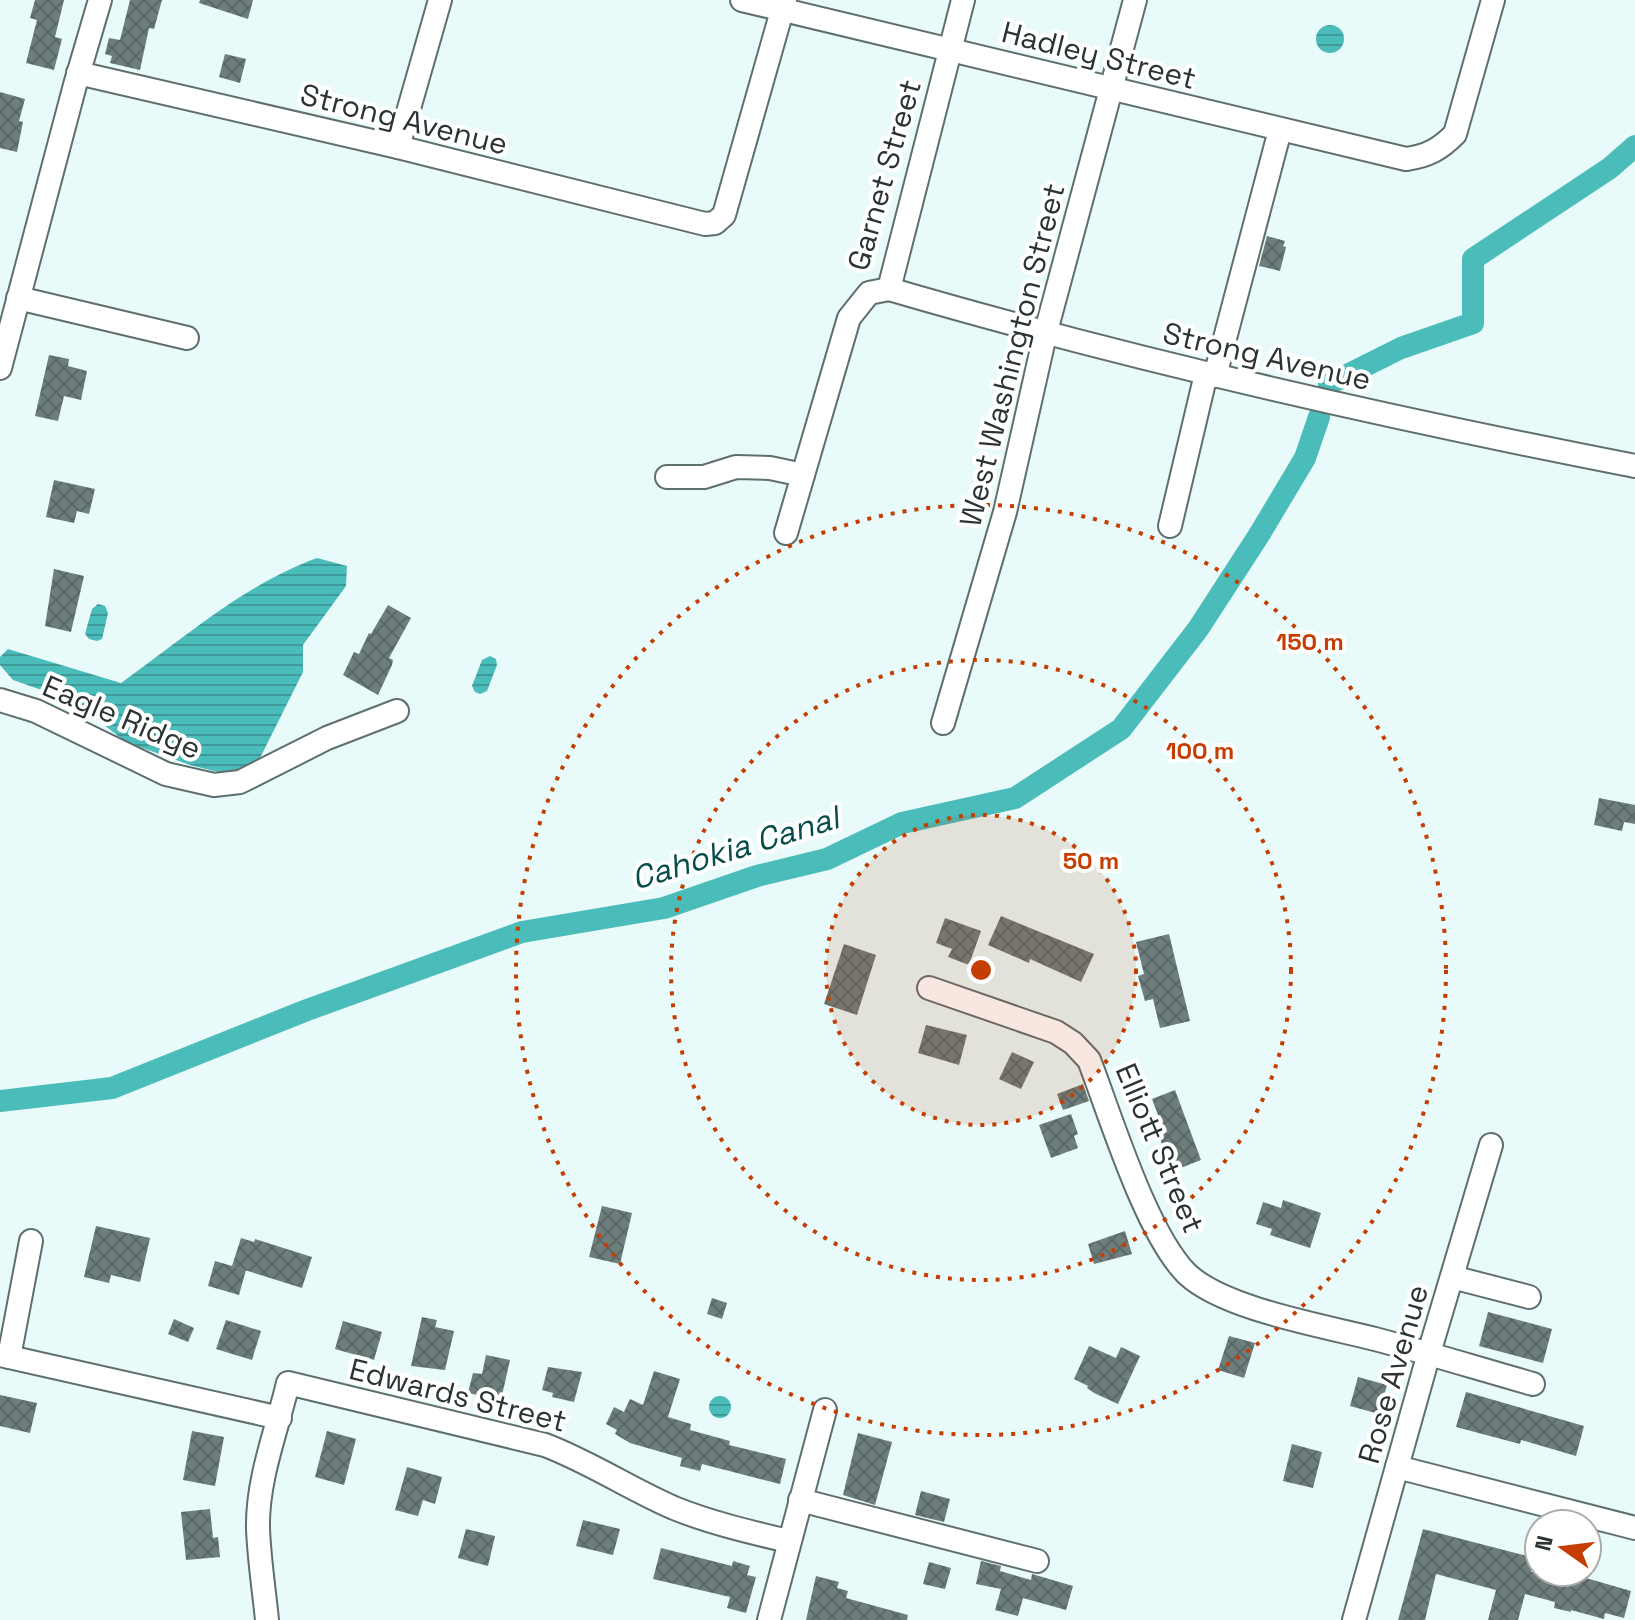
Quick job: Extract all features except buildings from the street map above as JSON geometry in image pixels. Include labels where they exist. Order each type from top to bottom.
[{"type":"street","points":[[0,368],[100,0]]},
{"type":"street","points":[[398,147],[440,0]]},
{"type":"street","name":"Hadley Street","points":[[742,0],[784,5],[949,49],[1406,159],[1422,157],[1440,149],[1455,134],[1493,0]]},
{"type":"street","name":"Garnet Street","points":[[786,533],[849,318],[869,293],[889,289],[963,0]]},
{"type":"street","name":"West Washington Street","points":[[943,723],[1005,512],[1045,335],[1135,0]]},
{"type":"street","name":"Strong Avenue","points":[[78,73],[398,147],[705,224],[715,223],[724,215],[784,5]]},
{"type":"street","points":[[1170,526],[1280,130]]},
{"type":"street","name":"Strong Avenue","points":[[889,289],[1045,335],[1211,375],[1497,439],[1635,466]]},
{"type":"street","points":[[18,298],[187,338]]},
{"type":"street","points":[[667,477],[704,477],[736,467],[770,468],[803,475]]},
{"type":"street","name":"Eagle Ridge","points":[[0,700],[36,711],[166,774],[214,785],[240,782],[327,738],[397,711]]},
{"type":"street","name":"Elliott Street","points":[[929,988],[1056,1032],[1073,1043],[1089,1060],[1155,1224],[1172,1255],[1199,1284],[1233,1302],[1429,1353],[1533,1384]]},
{"type":"street","name":"Rose Avenue","points":[[1354,1620],[1491,1145]]},
{"type":"street","points":[[31,1241],[4,1356],[280,1418],[267,1463],[259,1520],[267,1620]]},
{"type":"street","points":[[1452,1277],[1529,1297]]},
{"type":"street","name":"Edwards Street","points":[[280,1418],[288,1383],[545,1445],[574,1456],[674,1507],[724,1525],[788,1541]]},
{"type":"street","points":[[769,1620],[825,1410]]},
{"type":"street","points":[[1397,1467],[1635,1528]]},
{"type":"street","points":[[800,1500],[1037,1561]]},
{"type":"water","points":[[1330,25],[1340,29],[1344,39],[1340,49],[1330,53],[1320,49],[1316,39],[1320,29]]},
{"type":"water","points":[[317,558],[347,566],[346,586],[303,645],[303,672],[257,764],[226,774],[190,765],[126,742],[73,701],[13,680],[0,665],[0,657],[8,649],[121,683],[240,597]]},
{"type":"water","points":[[98,604],[105,606],[108,613],[102,639],[97,641],[85,634],[92,609]]},
{"type":"water","points":[[490,656],[496,659],[497,665],[487,691],[480,694],[472,686],[482,660]]},
{"type":"water","points":[[716,1396],[724,1396],[731,1407],[724,1418],[716,1418],[709,1411],[709,1403]]},
{"type":"waterway","name":"Cahokia Canal","points":[[1329,384],[1401,348],[1473,323],[1473,259],[1610,168],[1635,146]]},
{"type":"waterway","name":"Cahokia Canal","points":[[0,1101],[112,1088],[307,1010],[522,932],[664,908],[757,876],[827,859],[902,823],[1015,798],[1121,729],[1198,629],[1259,535],[1305,458],[1319,417]]}]
